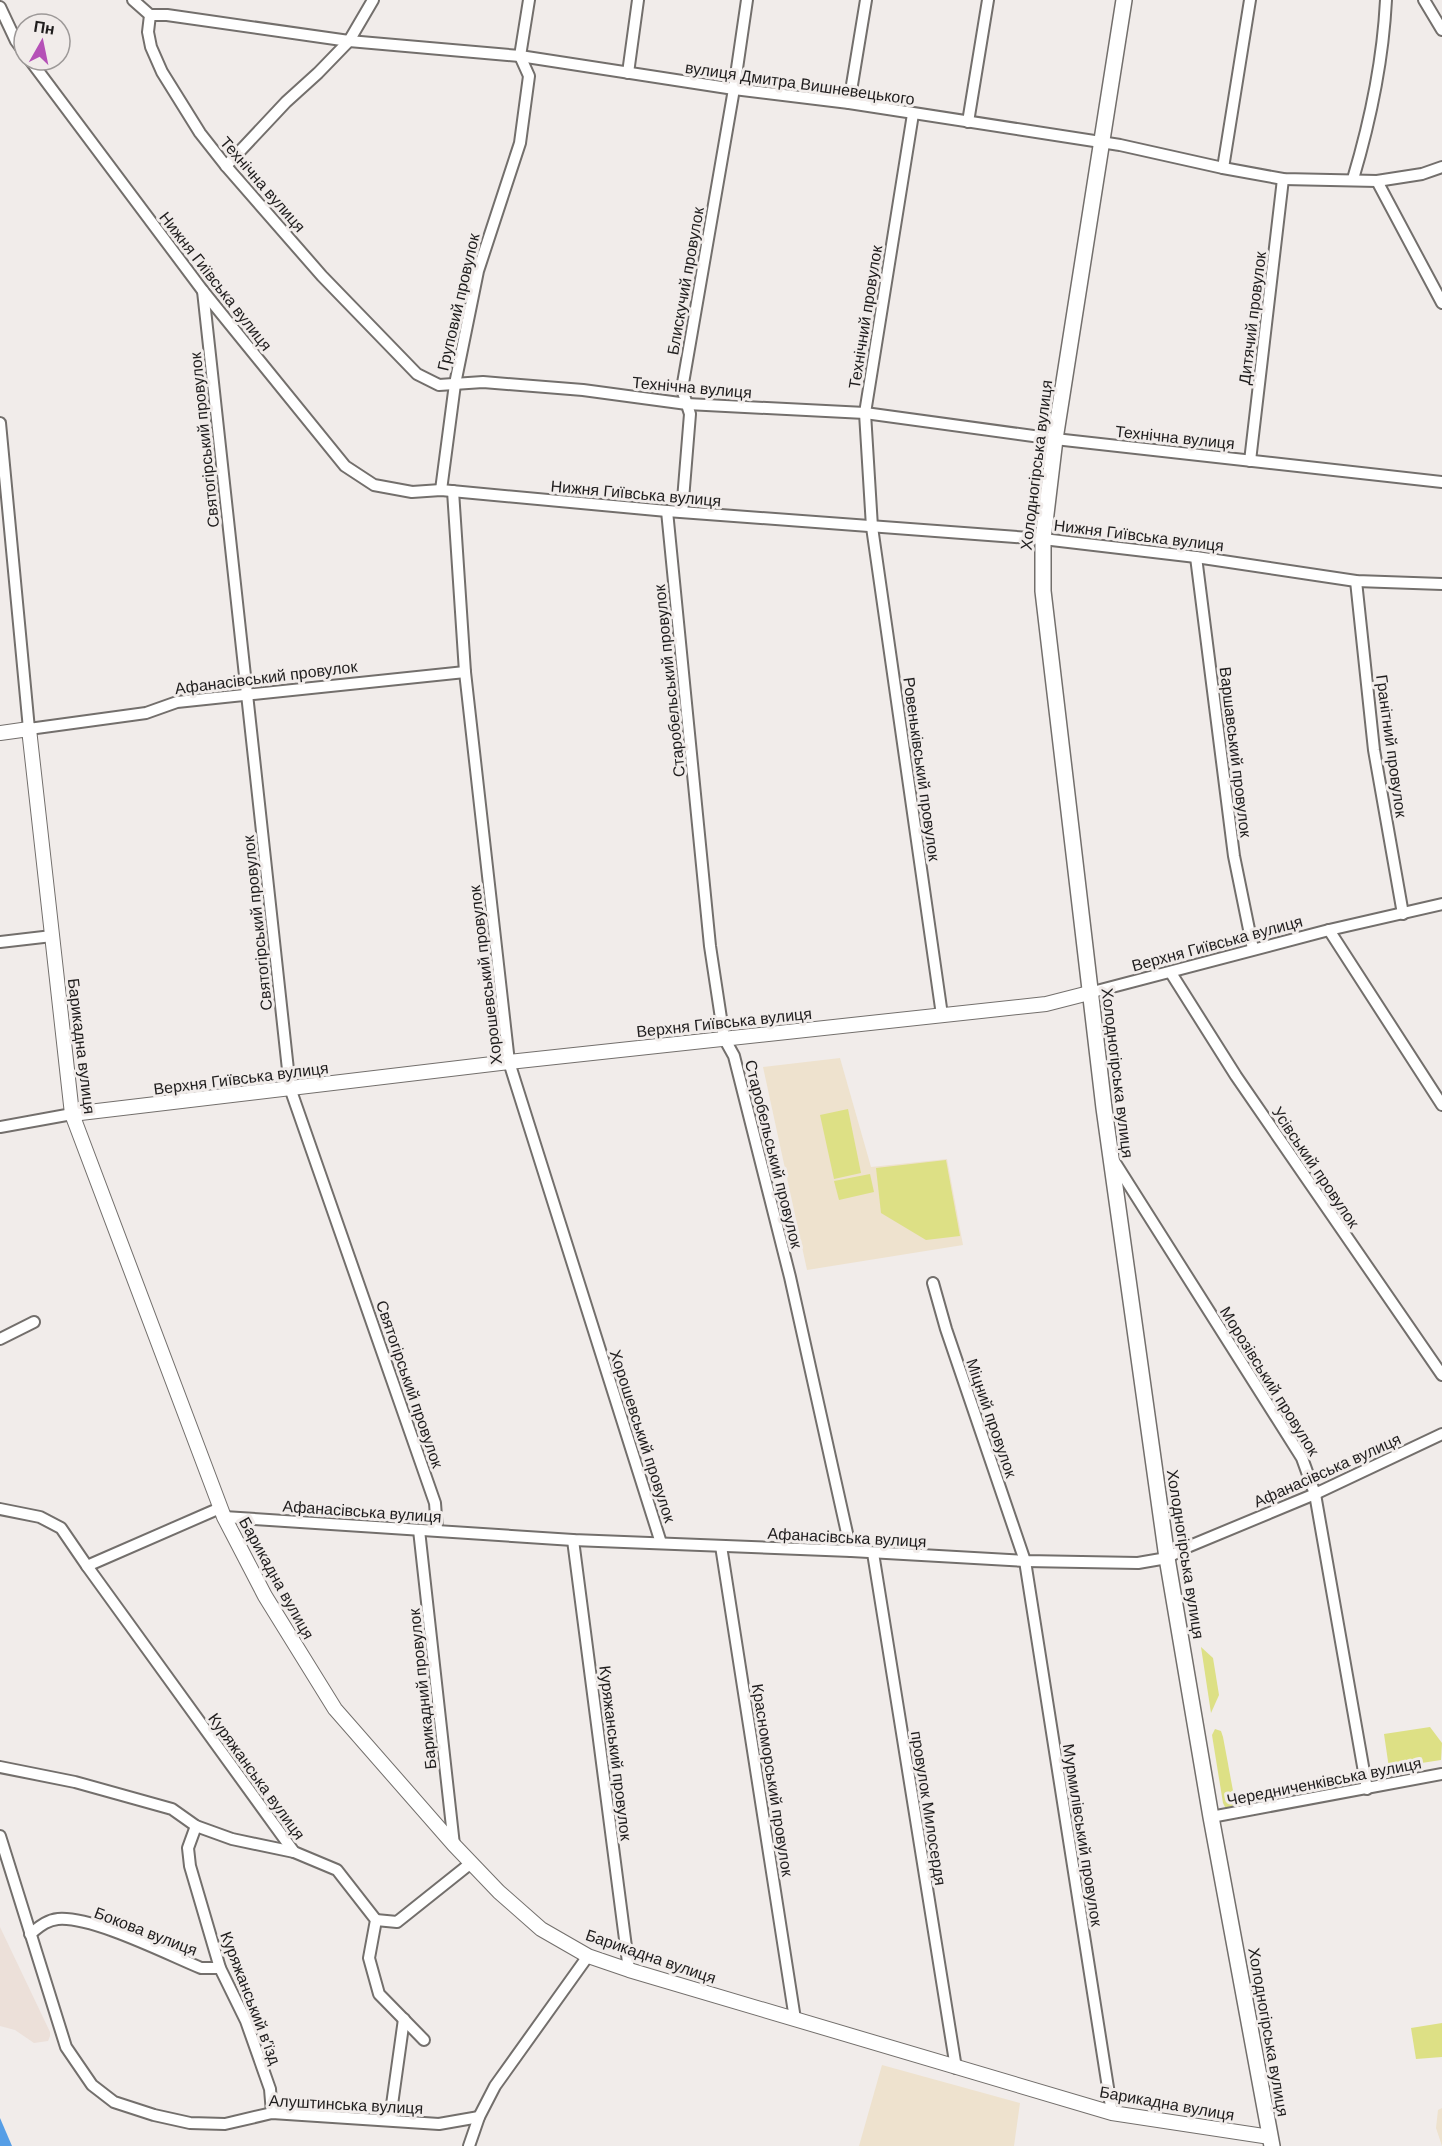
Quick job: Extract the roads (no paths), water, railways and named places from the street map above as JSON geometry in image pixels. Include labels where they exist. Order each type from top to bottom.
[{"type":"main road","name":"Холодногірська вулиця","points":[[1124,0],[1055,439],[1043,539],[1043,591],[1089,993],[1167,1558],[1211,1817],[1271,2141]]},
{"type":"street","points":[[133,0],[150,15]]},
{"type":"street","points":[[226,166],[286,102],[349,41],[373,0]]},
{"type":"street","points":[[529,0],[520,56],[529,76],[546,60]]},
{"type":"street","points":[[628,73],[638,0]]},
{"type":"street","name":"Блискучий провулок","points":[[682,512],[690,414],[682,389],[734,89],[747,0]]},
{"type":"street","points":[[849,103],[866,0]]},
{"type":"street","points":[[968,122],[988,0]]},
{"type":"street","points":[[1223,168],[1250,0]]},
{"type":"street","points":[[1353,180],[1362,150],[1377,74],[1386,0]]},
{"type":"street","points":[[1424,0],[1442,30]]},
{"type":"street","points":[[0,7],[12,32]]},
{"type":"street","name":"вулиця Дмитра Вишневецького","points":[[150,15],[168,15],[349,41],[520,56],[734,89],[849,103],[1120,145],[1284,179],[1377,181],[1422,174],[1442,167]]},
{"type":"street","name":"Технічна вулиця","points":[[150,15],[148,32],[151,47],[162,72],[200,133],[322,276],[417,374],[439,385],[483,382],[583,390],[687,404],[865,414],[1055,439],[1442,482]]},
{"type":"street","name":"Нижня Гиївська вулиця","points":[[39,72],[203,291],[345,466],[374,485],[412,492],[441,490],[667,512],[1043,539],[1196,557],[1356,581],[1442,584]]},
{"type":"street","name":"Груповий провулок","points":[[441,490],[455,384],[478,271],[520,143],[529,76]]},
{"type":"street","name":"Технічний провулок","points":[[872,527],[865,414],[913,114]]},
{"type":"street","name":"Дитячий провулок","points":[[1250,461],[1284,179]]},
{"type":"street","points":[[1377,181],[1442,303]]},
{"type":"street","name":"Святогірський провулок","points":[[203,291],[290,1088],[435,1503],[437,1530]]},
{"type":"street","name":"Барикадна вулиця","points":[[0,423],[29,729],[72,1114],[222,1512],[265,1596],[335,1709],[454,1845],[499,1892],[541,1929],[588,1956],[1112,2113],[1271,2141]]},
{"type":"street","name":"Хорошевський провулок","points":[[453,491],[465,672],[509,1062],[661,1543]]},
{"type":"street","name":"Старобельський провулок","points":[[667,512],[710,946],[724,1038],[734,1056],[790,1277],[850,1551]]},
{"type":"street","name":"Ровеньківський провулок","points":[[872,527],[942,1015]]},
{"type":"street","name":"Варшавський провулок","points":[[1196,557],[1234,856],[1253,949]]},
{"type":"street","name":"Гранітний провулок","points":[[1356,581],[1374,750],[1403,914]]},
{"type":"street","name":"Афанасівський провулок","points":[[0,733],[146,713],[177,702],[465,672]]},
{"type":"street","name":"Верхня Гиївська вулиця","points":[[0,1127],[72,1114],[509,1062],[1046,1004],[1171,973],[1253,949],[1442,904]]},
{"type":"street","points":[[1329,930],[1442,1105]]},
{"type":"street","points":[[0,942],[52,936]]},
{"type":"street","name":"Усівський провулок","points":[[1171,973],[1242,1085],[1442,1375]]},
{"type":"street","name":"Морозівський провулок","points":[[1110,1155],[1302,1458],[1315,1494],[1367,1789]]},
{"type":"street","name":"Міцний провулок","points":[[933,1283],[946,1329],[1025,1561]]},
{"type":"street","points":[[0,1339],[34,1322]]},
{"type":"street","name":"Афанасівська вулиця","points":[[87,1566],[222,1512],[419,1530],[573,1540],[850,1551],[1025,1561],[1138,1563],[1167,1558],[1185,1548],[1315,1494],[1442,1434]]},
{"type":"street","points":[[0,1509],[40,1517],[61,1528],[87,1566]]},
{"type":"street","name":"Барикадний провулок","points":[[419,1530],[454,1845]]},
{"type":"street","name":"Куряжанський провулок","points":[[573,1540],[629,1970]]},
{"type":"street","name":"Красноморський провулок","points":[[721,1546],[795,2019]]},
{"type":"street","name":"провулок Милосердя","points":[[873,1553],[956,2068]]},
{"type":"street","name":"Мурмилівський провулок","points":[[1025,1561],[1112,2113]]},
{"type":"street","name":"Куряжанська вулиця","points":[[87,1566],[294,1852],[337,1870],[376,1920]]},
{"type":"street","points":[[0,1767],[75,1782],[172,1809],[196,1826],[232,1839],[294,1852]]},
{"type":"street","name":"Чередниченківська вулиця","points":[[1211,1817],[1442,1774]]},
{"type":"street","name":"Куряжанський в’їзд","points":[[196,1826],[188,1848],[190,1866],[220,1968],[246,2021],[270,2089],[272,2113]]},
{"type":"street","name":"Алуштинська вулиця","points":[[0,1836],[66,2047],[92,2085],[114,2102],[154,2115],[190,2123],[225,2124],[272,2113],[439,2124],[479,2117]]},
{"type":"street","points":[[424,2040],[379,1994],[369,1958],[376,1920],[398,1922],[471,1863]]},
{"type":"street","name":"Бокова вулиця","points":[[30,1934],[45,1923],[58,1919],[93,1924],[201,1968],[220,1968]]},
{"type":"street","points":[[469,2146],[479,2117],[495,2086],[588,1956]]},
{"type":"street","points":[[390,2119],[404,2019]]},
{"type":"water","points":[[0,2118],[12,2146],[0,2146]]}]
